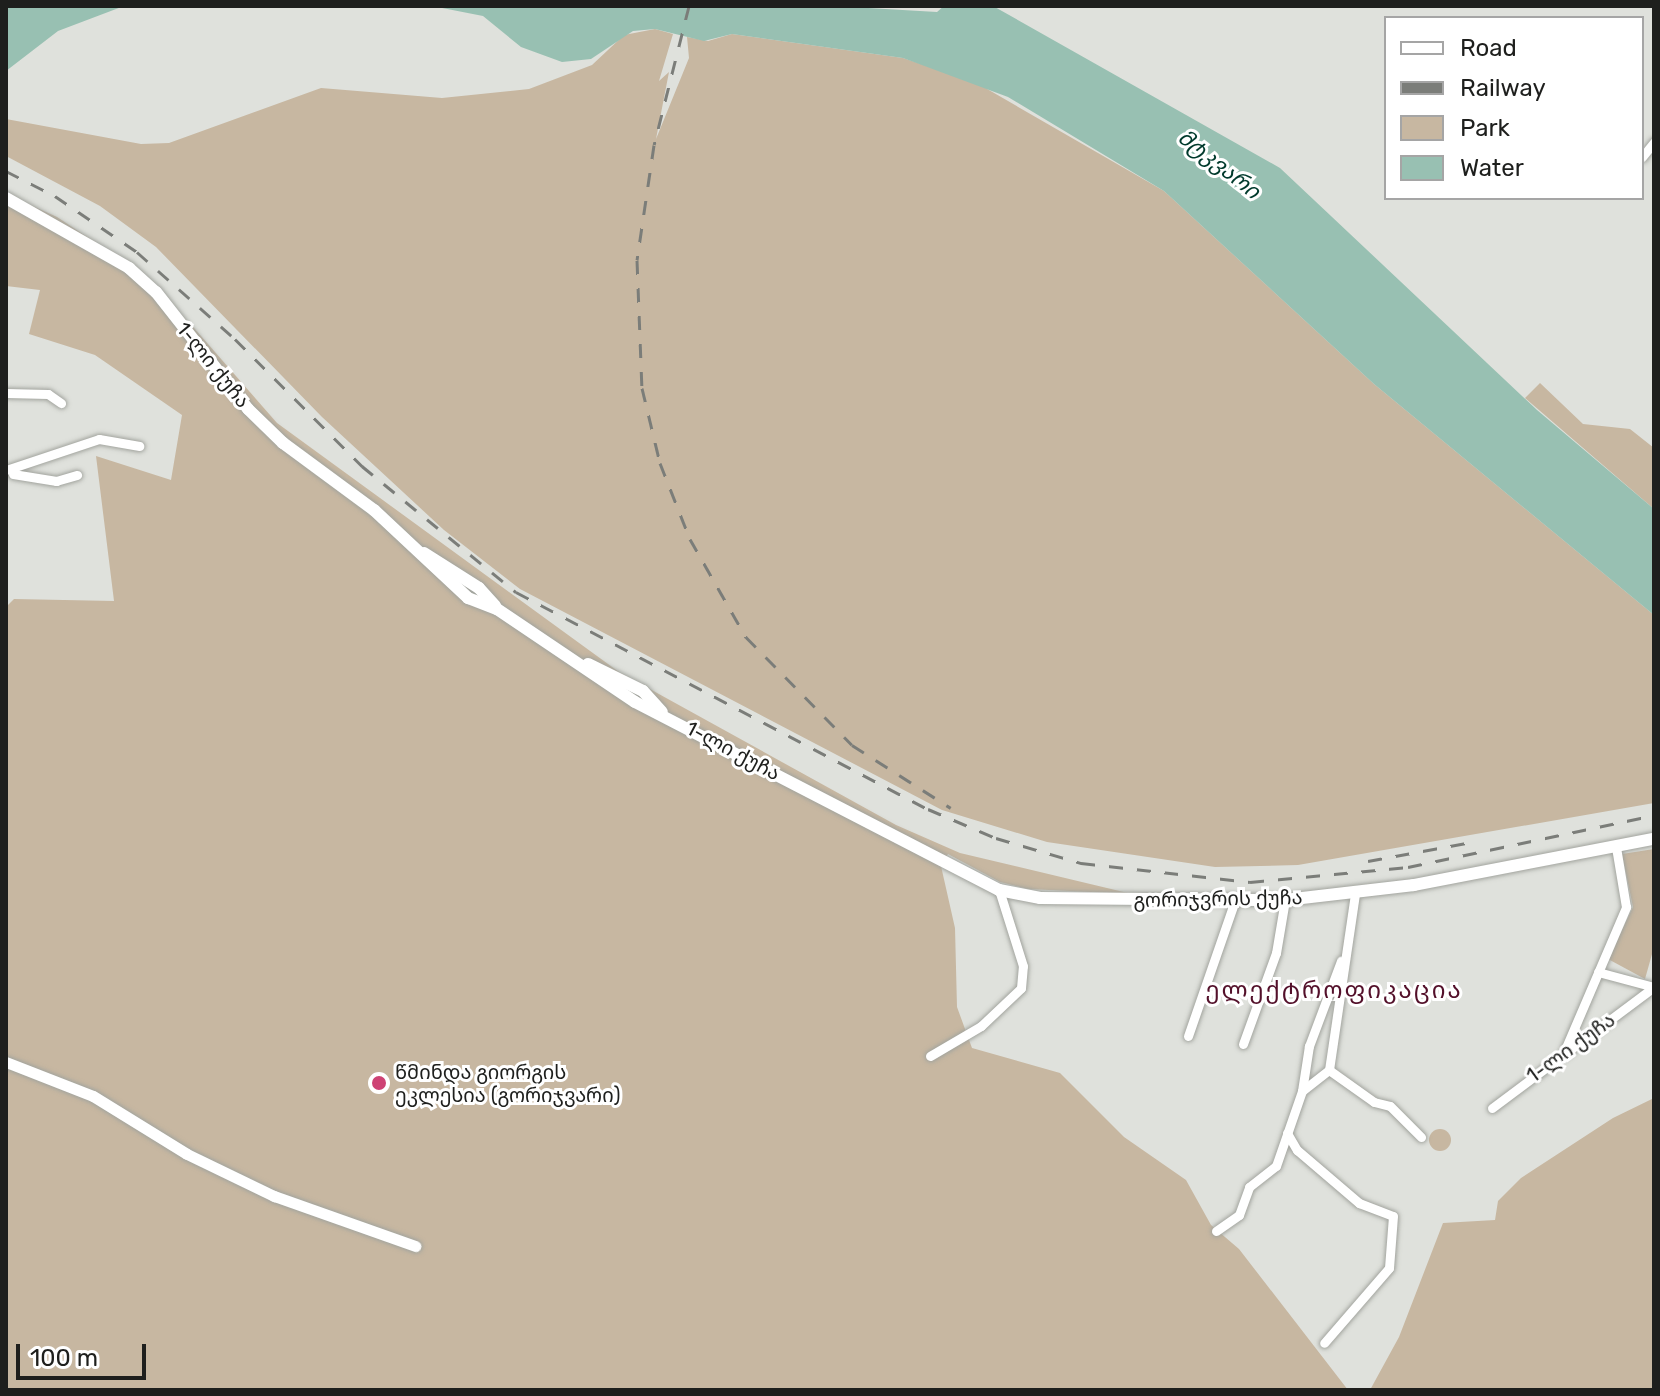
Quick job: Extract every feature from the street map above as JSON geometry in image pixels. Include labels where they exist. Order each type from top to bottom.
[{"type":"main road","name":"1-ლი ქუჩა","points":[[6,198],[129,268],[156,292],[248,409],[413,545],[479,588],[497,609],[581,662],[607,686],[803,787]]},
{"type":"main road","name":"გორიჯვრის ქუჩა","points":[[803,787],[999,890],[1040,898],[1234,903],[1355,894],[1654,839]]},
{"type":"street","points":[[6,393],[48,394],[61,403]]},
{"type":"street","points":[[6,472],[99,439],[139,446]]},
{"type":"street","points":[[6,472],[56,481],[77,475]]},
{"type":"street","points":[[1564,1052],[1626,907],[1616,847]]},
{"type":"street","points":[[930,1056],[981,1026],[1021,988],[1023,966],[999,890]]},
{"type":"street","points":[[1302,1091],[1329,1070],[1341,961],[1355,894]]},
{"type":"street","points":[[1243,1044],[1276,953],[1285,900]]},
{"type":"street","points":[[1188,1036],[1234,903]]},
{"type":"street","points":[[1216,1231],[1239,1215],[1249,1187],[1276,1166],[1302,1091],[1309,1046],[1341,961]]},
{"type":"street","name":"1-ლი ქუჩა","points":[[1598,972],[1653,988]]},
{"type":"street","name":"1-ლი ქუჩა","points":[[1492,1108],[1653,988]]},
{"type":"street","points":[[6,1062],[93,1096],[187,1154],[274,1196],[415,1246]]},
{"type":"street","points":[[1329,1070],[1374,1102],[1390,1106],[1421,1137]]},
{"type":"street","points":[[1287,1133],[1297,1150],[1359,1203],[1393,1216],[1389,1268],[1324,1343]]},
{"type":"green space","points":[[655,29],[673,34],[659,81],[669,72],[656,139],[689,58],[687,37],[708,41],[732,34],[903,58],[975,82],[1164,191],[1374,384],[1654,615],[1654,803],[1298,865],[1215,867],[1047,842],[942,810],[520,589],[444,530],[322,417],[156,247],[100,206],[6,156],[6,119],[141,144],[169,143],[321,88],[442,98],[529,89],[592,65],[624,35]]},
{"type":"green space","points":[[6,194],[57,217],[131,266],[194,328],[277,423],[619,672],[896,825],[960,853],[1132,894],[1028,889],[1000,882],[948,854],[941,866],[955,928],[957,1007],[972,1048],[1060,1073],[1124,1137],[1186,1180],[1211,1225],[1239,1249],[1348,1390],[6,1390],[6,607],[14,599],[114,601],[96,456],[171,480],[182,415],[95,355],[29,334],[40,290],[6,286]]},
{"type":"green space","points":[[1540,383],[1583,424],[1630,429],[1654,448],[1654,509],[1525,398]]},
{"type":"green space","points":[[1654,849],[1654,947],[1645,979],[1608,959],[1633,907],[1622,854]]},
{"type":"green space","points":[[1654,1098],[1654,1390],[1370,1390],[1399,1337],[1443,1223],[1495,1220],[1498,1201],[1521,1178],[1613,1118]]},
{"type":"green space","points":[[1440,1129],[1448,1132],[1451,1140],[1448,1148],[1440,1151],[1432,1148],[1429,1140],[1432,1132]]},
{"type":"water","points":[[6,6],[124,6],[58,31],[6,71]]},
{"type":"water","name":"მტკვარი","points":[[432,6],[834,6],[937,12],[944,6],[993,6],[1280,168],[1537,410],[1654,509],[1654,615],[1374,384],[1164,191],[1008,97],[903,58],[732,34],[704,41],[655,29],[633,31],[591,59],[562,62],[521,47],[483,16]]},
{"type":"railway","points":[[689,6],[654,145],[637,260],[642,388],[660,463],[690,539],[746,637],[852,745],[951,808]]},
{"type":"railway","points":[[6,171],[55,196],[137,252],[235,339],[362,466],[516,592],[928,809],[996,838],[1081,863],[1250,882],[1408,867],[1654,815]]},
{"type":"railway","points":[[1368,861],[1466,843]]},
{"type":"place","name":"წმინდა გიორგის ეკლესია (გორიჯვარი)","points":[[379,1083]]},
{"type":"district","name":"ელექტროფიკაცია","points":[[1334,991]]}]
